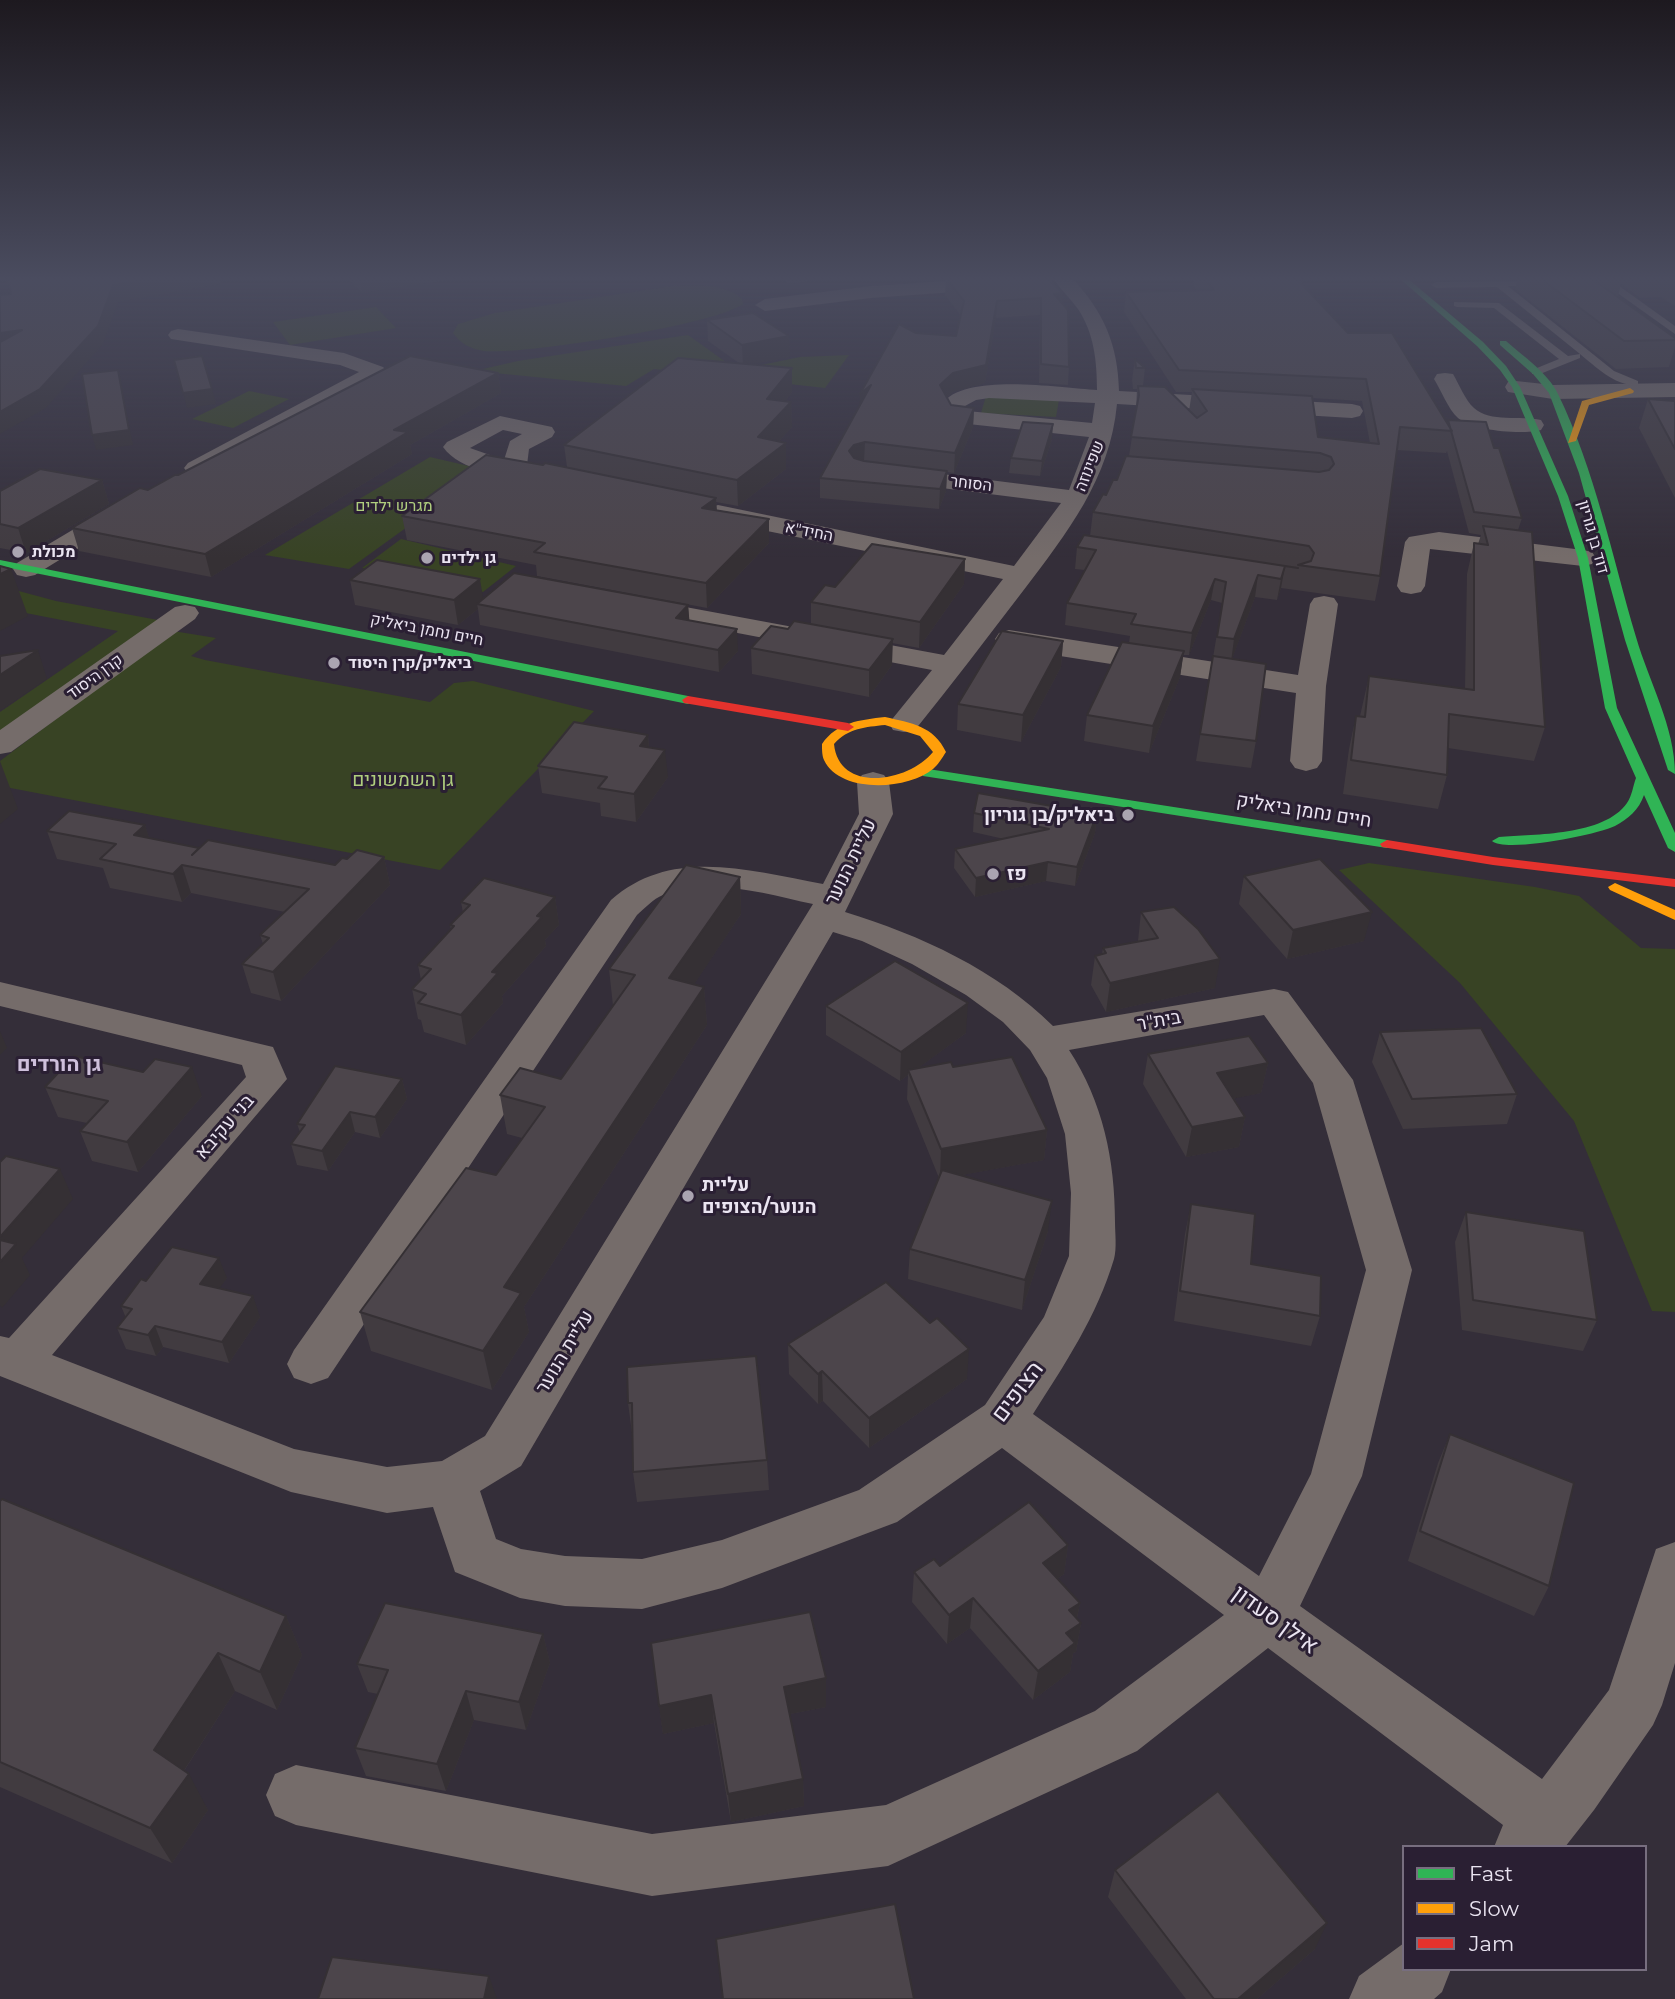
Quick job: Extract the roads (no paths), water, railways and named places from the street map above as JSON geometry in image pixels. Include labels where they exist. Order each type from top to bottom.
[{"type":"main road","name":"דוד בן גוריון","points":[[1503,371],[1517,387],[1563,496],[1583,558],[1611,708],[1643,779],[1672,855]]},
{"type":"main road","name":"דוד בן גוריון","points":[[1534,371],[1546,382],[1584,473],[1631,640],[1675,770]]},
{"type":"main road","points":[[1571,441],[1585,403],[1632,387]]},
{"type":"main road","name":"חיים נחמן ביאליק","points":[[0,564],[720,706],[848,727]]},
{"type":"main road","points":[[55,591],[185,613],[305,640]]},
{"type":"main road","points":[[885,721],[904,723],[933,736],[948,757],[928,773],[893,783],[873,782],[841,773],[830,764],[820,744],[848,727],[885,721]]},
{"type":"main road","points":[[1661,732],[1675,751]]},
{"type":"main road","name":"חיים נחמן ביאליק","points":[[1019,770],[1213,804],[1389,828]]},
{"type":"main road","name":"חיים נחמן ביאליק","points":[[928,773],[1493,861],[1675,883]]},
{"type":"main road","points":[[1575,850],[1492,841],[1574,833],[1614,823],[1632,806],[1643,779]]},
{"type":"main road","points":[[1493,861],[1605,884],[1632,893],[1675,916]]},
{"type":"street","points":[[182,477],[375,371]]},
{"type":"street","name":"שפינוזה","points":[[904,723],[976,634],[1077,498],[1092,466],[1103,431],[1106,371]]},
{"type":"street","points":[[1445,379],[1466,413],[1484,422],[1533,425]]},
{"type":"street","points":[[1517,387],[1546,382],[1675,390]]},
{"type":"street","points":[[1632,387],[1675,382]]},
{"type":"street","points":[[1103,431],[958,416],[953,404],[960,397],[976,393],[1106,396],[1352,411]]},
{"type":"street","points":[[1092,466],[1120,468]]},
{"type":"street","points":[[515,469],[555,478]]},
{"type":"street","name":"הסוחר","points":[[864,471],[1077,498]]},
{"type":"street","points":[[26,569],[135,503]]},
{"type":"street","name":"החיד\"א","points":[[688,507],[1021,575]]},
{"type":"street","points":[[1048,540],[1075,544]]},
{"type":"street","points":[[1411,586],[1418,542],[1439,540],[1583,558]]},
{"type":"street","points":[[617,603],[952,665]]},
{"type":"street","points":[[1306,761],[1311,686],[1324,604]]},
{"type":"street","name":"קרן היסוד","points":[[2,742],[185,613]]},
{"type":"street","points":[[976,634],[1311,686]]},
{"type":"street","name":"עליית הנוער","points":[[9,1358],[291,1470],[387,1490],[452,1482],[503,1451],[830,907],[876,814],[873,782]]},
{"type":"street","name":"הצופים","points":[[312,1364],[624,908],[647,888],[680,878],[711,876],[830,907],[978,986],[1017,1013],[1044,1041],[1068,1078],[1086,1134],[1093,1193],[1092,1256],[1065,1324],[1003,1420],[878,1506],[722,1564],[642,1584],[565,1581],[520,1573],[474,1555],[452,1482]]},
{"type":"street","name":"בני עקיבא","points":[[0,994],[260,1056],[267,1079],[9,1358]]},
{"type":"street","name":"בית\"ר","points":[[1044,1041],[1274,1001],[1334,1080],[1390,1270],[1336,1476],[1268,1615]]},
{"type":"street","name":"אילן סעדון","points":[[1003,1420],[1268,1615],[1536,1833]]},
{"type":"street","points":[[1536,1833],[1573,1789],[1633,1705],[1672,1585],[1675,1566]]},
{"type":"street","points":[[296,1795],[652,1865],[888,1835],[1116,1731],[1268,1615]]},
{"type":"street","points":[[1382,1999],[1417,1971]]},
{"type":"lane","points":[[1546,382],[1557,371]]},
{"type":"lane","points":[[1608,371],[1632,387],[1675,398]]},
{"type":"place","name":"מכולת","points":[[18,552]]},
{"type":"place","name":"גן ילדים","points":[[427,558]]},
{"type":"place","name":"ביאליק/קרן היסוד","points":[[334,663]]},
{"type":"place","name":"ביאליק/בן גוריון","points":[[1128,815]]},
{"type":"place","name":"פז","points":[[993,874]]},
{"type":"place","name":"עליית הנוער/הצופים","points":[[688,1196]]},
{"type":"district","name":"גן הורדים","points":[[59,1065]]},
{"type":"park label","name":"מגרש ילדים","points":[[394,506]]},
{"type":"park label","name":"גן השמשונים","points":[[403,780]]}]
